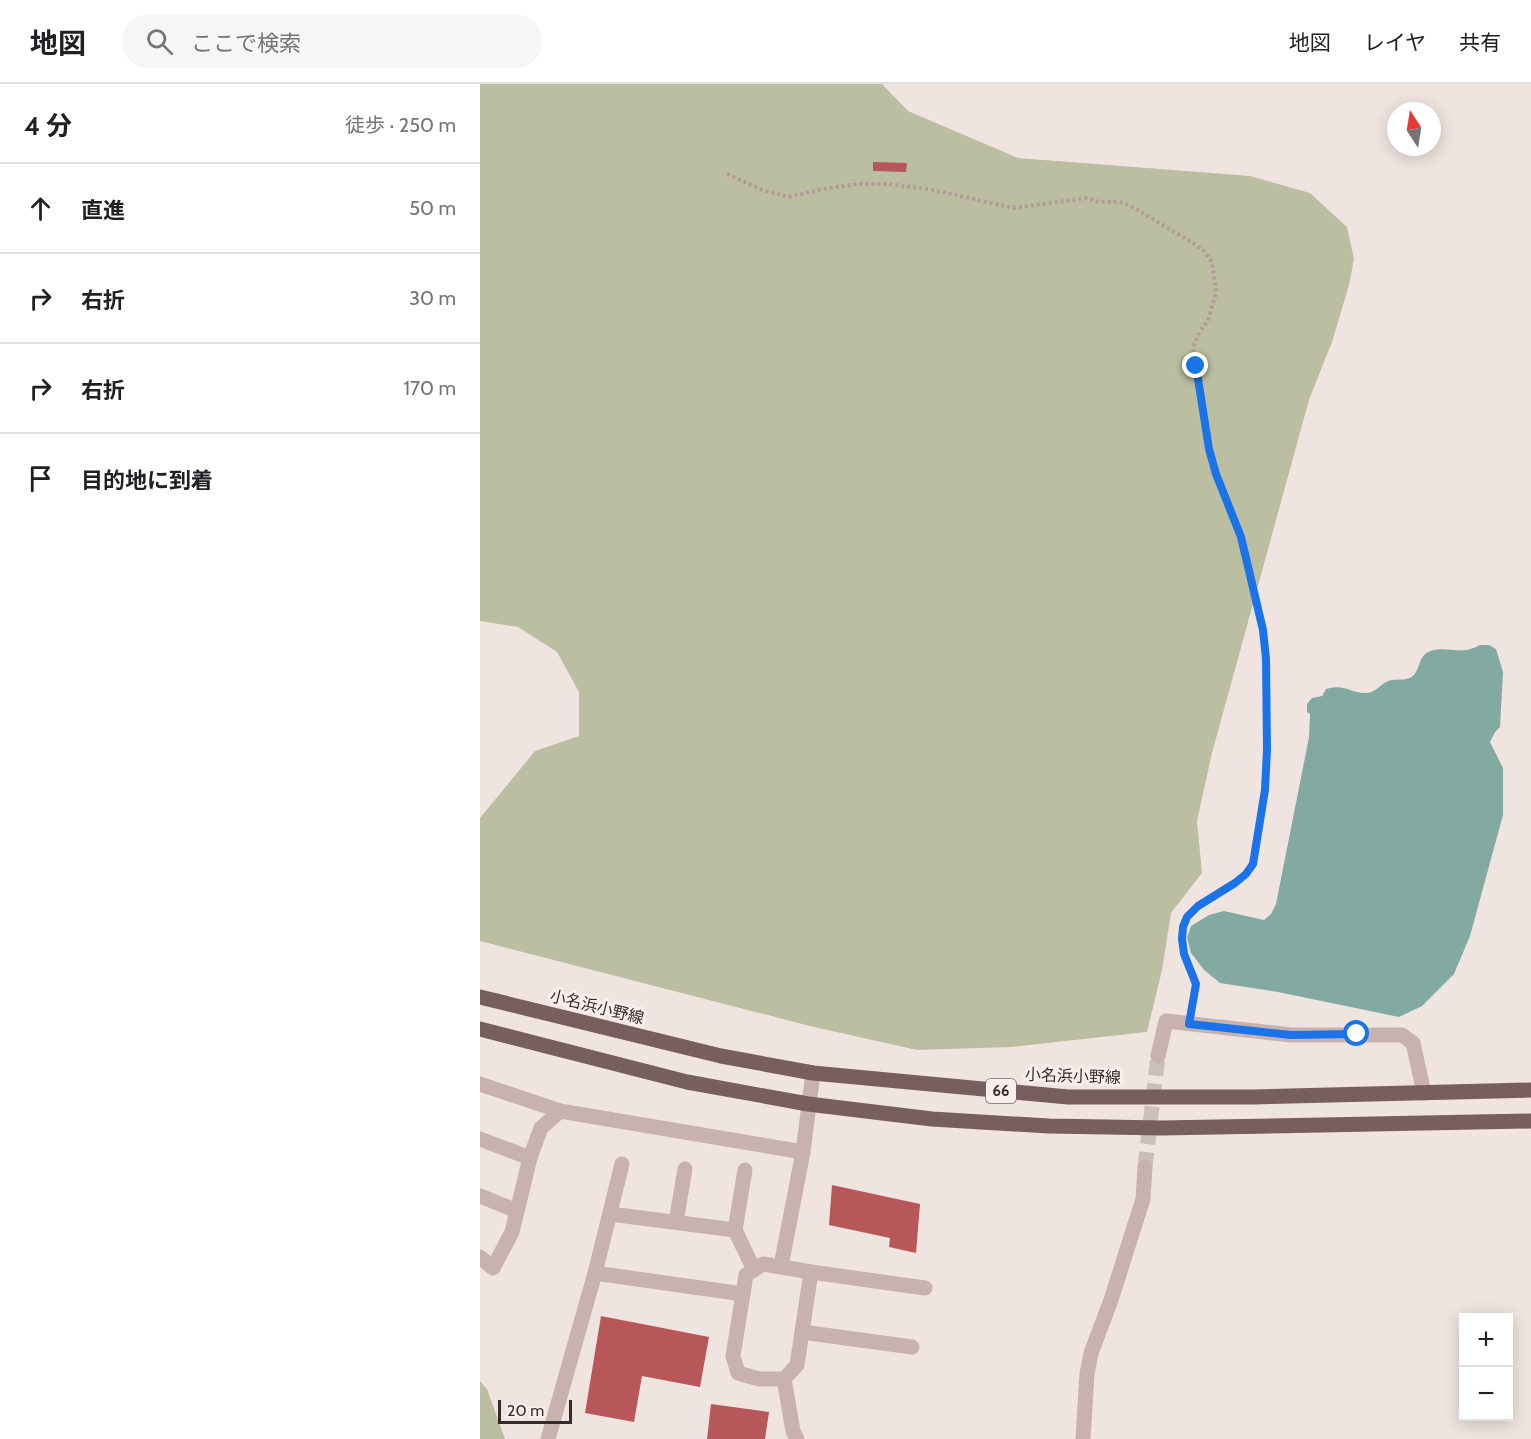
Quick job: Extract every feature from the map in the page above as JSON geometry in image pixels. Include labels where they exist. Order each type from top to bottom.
[{"type":"main road","name":"小名浜小野線","points":[[480,997],[722,1056],[813,1073],[1068,1097],[1253,1097],[1531,1090]]},
{"type":"main road","name":"66","points":[[480,1029],[687,1082],[808,1104],[933,1119],[1162,1128],[1531,1121]]},
{"type":"street","points":[[1158,1056],[1166,1021],[1291,1035],[1402,1035],[1413,1043],[1424,1093]]},
{"type":"street","points":[[781,1266],[803,1152],[813,1073]]},
{"type":"street","points":[[480,1084],[560,1111],[803,1152]]},
{"type":"street","points":[[480,1257],[493,1268],[512,1232],[530,1158],[541,1128],[560,1111]]},
{"type":"street","points":[[480,1138],[530,1158]]},
{"type":"street","points":[[548,1439],[595,1273],[622,1164]]},
{"type":"street","points":[[1083,1439],[1087,1374],[1091,1353],[1111,1300],[1143,1199],[1144,1167]]},
{"type":"street","points":[[676,1222],[685,1169]]},
{"type":"street","points":[[745,1170],[735,1230],[754,1270]]},
{"type":"street","points":[[480,1196],[517,1211]]},
{"type":"street","points":[[610,1214],[735,1230]]},
{"type":"street","points":[[811,1272],[797,1365],[784,1379],[759,1379],[738,1373],[732,1356],[747,1275],[763,1264],[925,1288]]},
{"type":"street","points":[[595,1273],[743,1294]]},
{"type":"street","points":[[802,1332],[912,1347]]},
{"type":"street","points":[[784,1379],[793,1431],[797,1439]]},
{"type":"path","points":[[727,174],[760,189],[788,197],[858,184],[887,184],[934,190],[1012,208],[1087,198],[1100,202],[1119,202],[1129,205],[1193,243],[1204,251],[1212,262],[1216,293],[1208,320],[1193,348],[1209,449],[1216,474],[1241,537],[1263,630],[1266,659],[1267,750],[1265,790],[1253,864],[1235,883],[1198,906],[1187,917],[1183,927],[1184,954],[1196,984],[1189,1024]]},
{"type":"green space","points":[[480,84],[882,84],[908,111],[1018,158],[1250,176],[1310,193],[1347,227],[1354,259],[1349,285],[1332,342],[1309,400],[1212,753],[1197,821],[1202,873],[1171,913],[1162,970],[1147,1032],[1011,1047],[917,1050],[814,1027],[480,941],[480,818],[535,751],[579,736],[579,692],[557,652],[518,627],[480,621]]},
{"type":"green space","points":[[480,1381],[487,1389],[505,1439],[480,1439]]},
{"type":"water","points":[[1480,645],[1489,645],[1496,649],[1503,672],[1500,727],[1490,742],[1503,768],[1503,815],[1470,936],[1454,974],[1422,1006],[1399,1017],[1278,992],[1220,983],[1204,970],[1191,953],[1187,938],[1191,926],[1209,915],[1224,911],[1264,920],[1271,914],[1276,904],[1309,737],[1310,714],[1307,712],[1307,704],[1312,698],[1322,696],[1326,689],[1333,687],[1367,693],[1389,681],[1409,678],[1416,673],[1423,656],[1430,651],[1467,650]]},
{"type":"building","points":[[873,162],[907,163],[906,172],[873,171]]},
{"type":"building","points":[[832,1185],[920,1204],[916,1253],[889,1247],[890,1238],[829,1225]]},
{"type":"building","points":[[601,1316],[709,1337],[700,1387],[642,1376],[634,1422],[585,1413]]},
{"type":"building","points":[[711,1404],[769,1412],[765,1439],[707,1439]]},
{"type":"tunnel","points":[[1145,1167],[1158,1056]]},
{"type":"route","points":[[1196,366],[1209,449],[1216,474],[1241,537],[1263,630],[1266,659],[1267,750],[1265,790],[1253,864],[1235,883],[1198,906],[1187,917],[1183,927],[1184,954],[1196,984],[1189,1024],[1291,1035],[1357,1034]]}]
